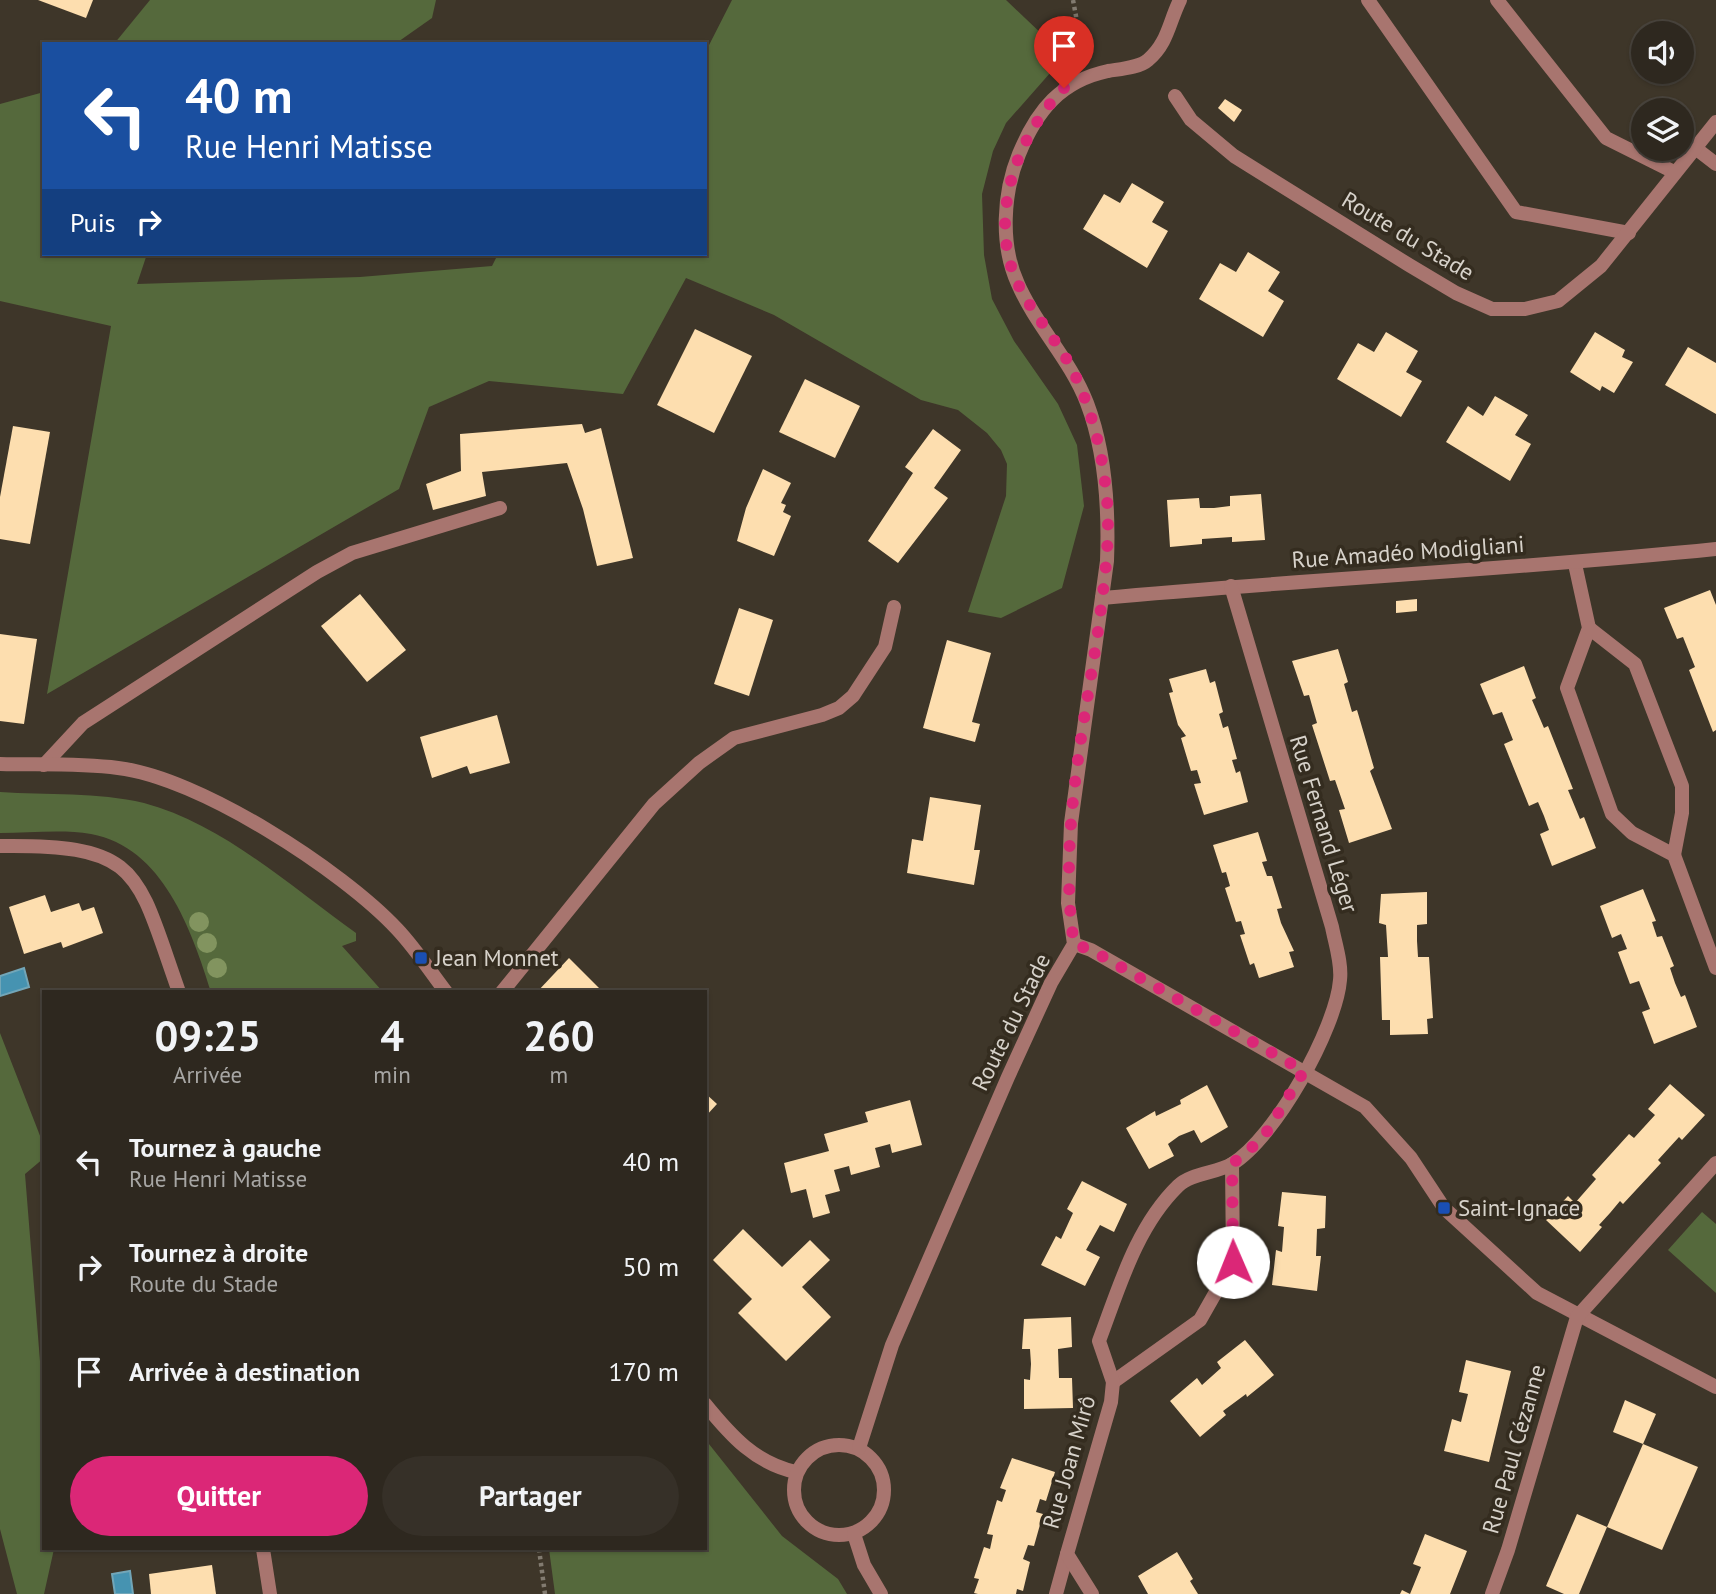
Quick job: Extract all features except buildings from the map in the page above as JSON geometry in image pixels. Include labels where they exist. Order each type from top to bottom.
[{"type":"street","name":"Route du Stade","points":[[859,1448],[897,1332],[1008,1077],[1051,983],[1074,944],[1068,904],[1071,823],[1102,598],[1109,520],[1098,443],[1087,405],[1072,368],[1018,285],[1008,257],[1006,220],[1010,183],[1029,134],[1044,108],[1064,88],[1086,76],[1145,63],[1168,35],[1180,0]]},
{"type":"street","points":[[1368,0],[1516,212],[1629,233]]},
{"type":"street","points":[[1497,0],[1606,138],[1674,172]]},
{"type":"street","name":"Route du Stade","points":[[1175,96],[1191,120],[1234,156],[1456,293],[1492,309],[1525,309],[1558,301],[1601,266],[1683,161]]},
{"type":"street","name":"Route du Stade","points":[[1694,147],[1716,122]]},
{"type":"street","points":[[1694,147],[1716,164]]},
{"type":"street","points":[[44,765],[83,723],[352,553],[399,536],[500,508]]},
{"type":"street","name":"Rue Amadéo Modigliani","points":[[1102,598],[1231,586],[1575,564],[1716,549]]},
{"type":"street","points":[[1575,564],[1589,628],[1567,688],[1612,814],[1632,833],[1674,855]]},
{"type":"street","name":"Rue Fernand Léger","points":[[1231,586],[1332,927],[1341,975],[1331,1021],[1304,1071]]},
{"type":"street","points":[[504,990],[654,804],[699,762],[734,738],[822,715],[839,708],[853,696],[885,647],[894,607]]},
{"type":"street","points":[[1589,628],[1635,664],[1682,786],[1682,813],[1674,855],[1716,968]]},
{"type":"street","points":[[0,764],[119,768],[199,793],[239,813],[353,890],[387,920],[444,990]]},
{"type":"street","points":[[0,846],[51,846],[83,850],[106,858],[125,870],[141,887],[151,908],[178,990]]},
{"type":"street","points":[[1074,944],[1091,950],[1365,1107],[1411,1158],[1444,1208],[1487,1251],[1537,1293],[1577,1317],[1716,1387]]},
{"type":"street","name":"Rue Joan Mirô","points":[[1056,1594],[1102,1438],[1113,1382],[1099,1341],[1138,1242],[1180,1184],[1232,1164],[1263,1138],[1304,1071]]},
{"type":"street","points":[[1577,1317],[1716,1163]]},
{"type":"street","name":"Rue Joan Mirô","points":[[1113,1382],[1200,1320],[1233,1262],[1232,1164]]},
{"type":"street","name":"Rue Paul Cézanne","points":[[1492,1594],[1508,1550],[1577,1317]]},
{"type":"street","points":[[707,1406],[750,1452],[774,1467],[796,1472]]},
{"type":"street","points":[[835,1444],[859,1448],[879,1467],[886,1493],[876,1518],[855,1534],[828,1535],[805,1522],[793,1498],[796,1472],[812,1453],[835,1444]]},
{"type":"street","points":[[855,1534],[864,1565],[881,1594]]},
{"type":"street","points":[[263,1550],[270,1594]]},
{"type":"street","name":"Rue Joan Mirô","points":[[1066,1554],[1092,1594]]},
{"type":"path","points":[[1073,0],[1086,76]]},
{"type":"path","points":[[539,1550],[545,1594]]},
{"type":"green space","points":[[150,0],[436,0],[432,18],[398,42],[116,42]]},
{"type":"green space","points":[[732,0],[1006,0],[1065,56],[1006,123],[993,151],[982,194],[984,255],[992,299],[1014,341],[1058,404],[1077,445],[1084,506],[1062,588],[1001,618],[968,612],[1006,496],[1007,464],[1001,450],[987,433],[958,410],[921,400],[774,315],[686,278],[623,394],[489,381],[429,407],[399,489],[47,694],[111,326],[0,301],[0,104],[42,93],[42,256],[146,256],[137,284],[360,277],[492,266],[497,256],[707,256],[707,49]]},
{"type":"green space","points":[[0,792],[126,799],[173,813],[229,841],[356,933],[356,941],[342,946],[381,990],[210,990],[194,943],[171,895],[156,874],[137,856],[116,842],[91,834],[58,831],[0,833]]},
{"type":"green space","points":[[0,1033],[42,1141],[42,1160],[25,1174],[42,1386],[42,1550],[54,1550],[44,1594],[17,1594],[0,1529]]},
{"type":"green space","points":[[1702,1212],[1716,1224],[1716,1293],[1668,1250]]},
{"type":"green space","points":[[707,1442],[782,1536],[838,1579],[847,1594],[555,1594],[549,1550],[707,1550]]},
{"type":"water","points":[[24,968],[29,987],[0,996],[0,976]]},
{"type":"water","points":[[130,1571],[133,1594],[115,1594],[112,1574]]},
{"type":"place","name":"Jean Monnet","points":[[421,958]]},
{"type":"place","name":"Saint-Ignace","points":[[1444,1208]]},
{"type":"route","points":[[1064,88],[1044,108],[1019,154],[1010,183],[1006,220],[1008,257],[1018,285],[1072,368],[1087,405],[1098,443],[1109,520],[1105,579],[1071,823],[1068,904],[1074,944],[1091,950],[1304,1071],[1263,1138],[1232,1164],[1233,1262]]}]
